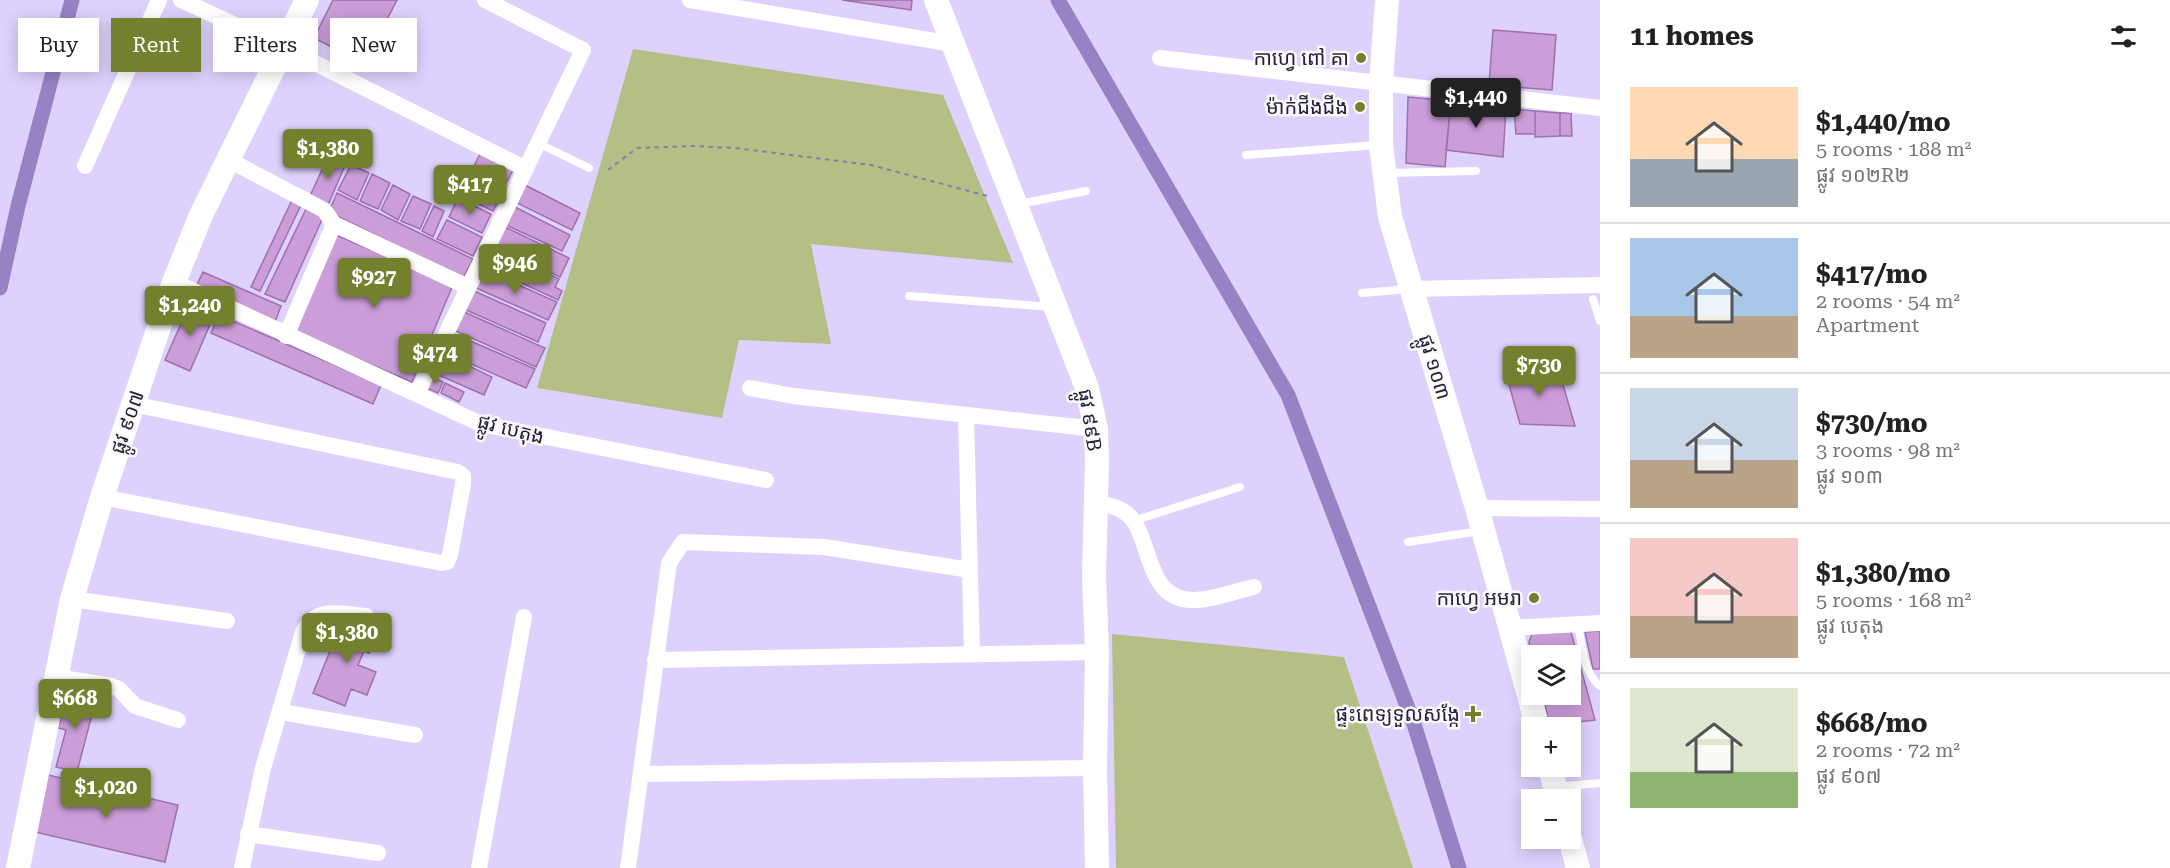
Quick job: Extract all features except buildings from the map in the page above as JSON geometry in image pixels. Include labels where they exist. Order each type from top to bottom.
[{"type":"street","points":[[85,166],[159,0]]},
{"type":"street","points":[[181,0],[220,18]]},
{"type":"street","name":"ផ្លូវ ៩០៧","points":[[298,18],[307,0]]},
{"type":"street","points":[[417,394],[583,50],[485,0]]},
{"type":"street","points":[[690,0],[953,44]]},
{"type":"street","name":"ផ្លូវ ៩៩B","points":[[936,0],[1057,307],[1087,388],[1096,429],[1094,576],[1097,651],[1095,768],[1097,868]]},
{"type":"street","name":"ផ្លូវ ១០៣","points":[[1388,0],[1381,82],[1381,145],[1390,217],[1480,519],[1535,717]]},
{"type":"street","points":[[1160,58],[1600,108]]},
{"type":"street","points":[[318,65],[526,169]]},
{"type":"street","name":"ផ្លូវ ៩០៧","points":[[18,868],[72,599],[102,496],[174,282],[226,159],[270,72]]},
{"type":"street","points":[[226,159],[324,210],[334,224],[468,286]]},
{"type":"street","points":[[286,336],[334,224]]},
{"type":"street","name":"ផ្លូវ បេតុង","points":[[174,282],[286,336],[481,424],[766,480]]},
{"type":"street","points":[[1411,289],[1597,292]]},
{"type":"street","points":[[750,388],[794,396],[966,417],[1096,429]]},
{"type":"street","points":[[102,496],[447,562],[463,484],[463,477],[458,472],[133,404]]},
{"type":"street","points":[[966,417],[972,653]]},
{"type":"street","points":[[1096,503],[1111,505],[1133,521],[1151,571],[1174,595],[1194,600],[1254,587]]},
{"type":"street","points":[[1480,519],[1600,508]]},
{"type":"street","points":[[628,868],[669,563],[675,549],[682,542],[824,547],[969,570]]},
{"type":"street","points":[[72,599],[227,621]]},
{"type":"street","points":[[242,868],[263,768],[303,632],[309,620],[317,614],[366,616]]},
{"type":"street","points":[[479,868],[525,617]]},
{"type":"street","points":[[1509,628],[1600,623]]},
{"type":"street","points":[[656,660],[1097,651]]},
{"type":"street","points":[[56,676],[112,686],[119,689],[135,706],[178,720]]},
{"type":"street","points":[[281,712],[415,735]]},
{"type":"street","points":[[642,774],[1095,768]]},
{"type":"street","points":[[248,834],[378,853]]},
{"type":"street","points":[[1573,849],[1578,868]]},
{"type":"lane","points":[[538,143],[589,168]]},
{"type":"lane","points":[[1246,155],[1381,145]]},
{"type":"lane","points":[[1383,174],[1476,171]]},
{"type":"lane","points":[[1018,204],[1086,191]]},
{"type":"lane","points":[[1362,293],[1411,289]]},
{"type":"lane","points":[[1597,292],[1600,321]]},
{"type":"lane","points":[[909,296],[1057,307]]},
{"type":"lane","points":[[1133,521],[1240,487]]},
{"type":"lane","points":[[1408,542],[1480,519]]},
{"type":"lane","points":[[1578,624],[1586,666],[1592,679],[1600,686]]},
{"type":"lane","points":[[1555,784],[1600,783]]},
{"type":"path","points":[[608,170],[637,148],[693,146],[735,148],[871,165],[1018,204]]},
{"type":"green space","points":[[633,49],[943,95],[1013,263],[811,244],[831,344],[739,340],[722,418],[537,388]]},
{"type":"green space","points":[[1112,634],[1344,657],[1413,868],[1116,868]]},
{"type":"waterway","points":[[0,288],[18,206],[72,0]]},
{"type":"waterway","points":[[1058,0],[1288,395],[1414,724],[1459,868]]},
{"type":"place","name":"កាហ្វេ ពៅ គា","points":[[1361,58]]},
{"type":"place","name":"ម៉ាក់ជីងជីង","points":[[1360,107]]},
{"type":"place","name":"កាហ្វេ អមរា","points":[[1534,598]]},
{"type":"place","name":"ផ្ទះពេទ្យទួលសង្កែ","points":[[1473,714]]}]
